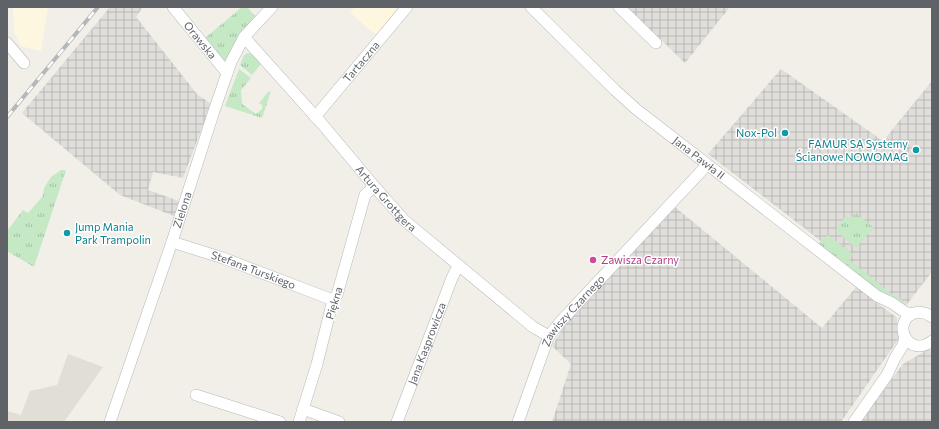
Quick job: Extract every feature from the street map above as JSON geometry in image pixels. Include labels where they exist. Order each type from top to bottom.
[{"type":"street","name":"Orawska","points":[[173,7],[227,73]]},
{"type":"street","name":"Zielona","points":[[110,422],[172,242],[227,73],[244,37],[272,7]]},
{"type":"street","name":"Tartaczna","points":[[315,117],[407,7]]},
{"type":"street","name":"Jana Pawła II","points":[[531,7],[626,100],[877,296],[903,325]]},
{"type":"street","points":[[619,7],[656,43]]},
{"type":"street","name":"Artura Grottgera","points":[[244,37],[404,220],[533,327],[549,336]]},
{"type":"street","points":[[7,43],[24,63]]},
{"type":"street","name":"Zawiszy Czarnego","points":[[518,422],[549,336],[561,321],[708,165]]},
{"type":"street","name":"Piękna","points":[[299,422],[366,195],[374,186]]},
{"type":"street","name":"Stefana Turskiego","points":[[172,242],[223,258],[334,300]]},
{"type":"street","name":"Jana Kasprowicza","points":[[397,422],[452,278],[458,266]]},
{"type":"street","name":"Jana Pawła II","points":[[877,296],[892,303],[905,312],[925,312]]},
{"type":"street","points":[[925,312],[905,320],[903,329],[908,342],[927,345]]},
{"type":"street","points":[[854,422],[886,375],[903,345],[905,337]]},
{"type":"street","points":[[886,375],[901,362],[910,350],[927,345]]},
{"type":"street","points":[[196,395],[280,422]]},
{"type":"street","points":[[303,409],[339,422]]},
{"type":"shaded area","points":[[13,7],[48,7],[41,51],[21,46],[14,32]]},
{"type":"shaded area","points":[[110,7],[143,7],[136,17],[197,94],[211,104],[183,178],[153,172],[148,190],[179,201],[174,216],[120,195],[22,113]]},
{"type":"shaded area","points":[[355,7],[398,7],[376,35],[350,13]]},
{"type":"shaded area","points":[[627,7],[730,7],[685,63]]},
{"type":"shaded area","points":[[781,69],[883,141],[932,81],[932,272],[904,308],[808,231],[708,154]]},
{"type":"shaded area","points":[[675,207],[822,328],[856,287],[897,318],[897,327],[902,334],[841,422],[552,422],[571,364],[552,346],[568,320]]},
{"type":"shaded area","points":[[929,349],[932,352],[932,422],[860,422],[903,364]]},
{"type":"shaded area","points":[[68,354],[103,367],[64,422],[7,422],[7,411],[21,415],[30,391],[57,385]]},
{"type":"green space","points":[[242,7],[247,7],[255,16],[238,39],[227,60],[224,60],[205,38]]},
{"type":"green space","points":[[248,53],[253,54],[261,64],[252,75],[240,65],[244,55]]},
{"type":"green space","points":[[239,69],[251,78],[241,90],[242,104],[256,114],[262,109],[262,105],[259,103],[268,92],[271,91],[262,118],[225,106]]},
{"type":"green space","points":[[61,170],[66,170],[34,267],[7,251],[7,231],[23,210],[28,213],[43,196],[44,188],[51,177]]},
{"type":"green space","points":[[856,213],[874,228],[856,248],[836,231],[837,227],[846,216],[850,219]]},
{"type":"green space","points":[[828,235],[853,254],[848,259],[893,295],[904,301],[899,308],[864,282],[846,264],[822,247],[819,243]]},
{"type":"railway","points":[[7,117],[98,7]]},
{"type":"place","name":"Nox-Pol","points":[[785,133]]},
{"type":"place","name":"FAMUR SA Systemy Ścianowe NOWOMAG","points":[[916,150]]},
{"type":"place","name":"Jump Mania Park Trampolin","points":[[67,233]]},
{"type":"place","name":"Zawisza Czarny","points":[[593,260]]}]
